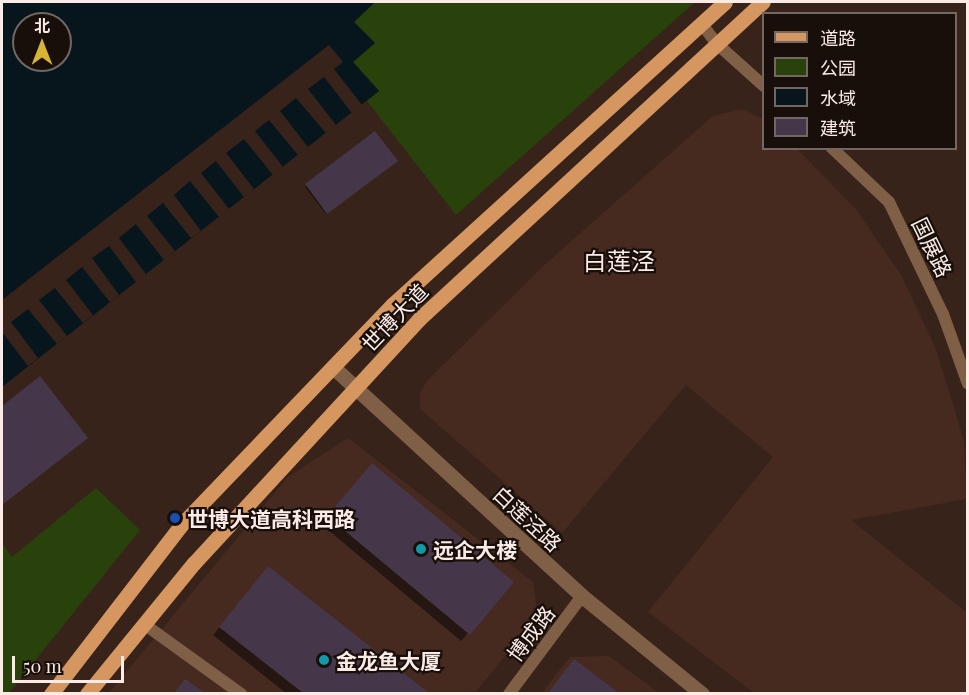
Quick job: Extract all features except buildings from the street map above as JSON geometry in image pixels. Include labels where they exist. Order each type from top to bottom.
[{"type":"main road","name":"世博大道","points":[[51,693],[181,525],[333,367],[455,244],[725,2]]},
{"type":"main road","name":"世博大道","points":[[87,693],[194,563],[419,319],[763,2]]},
{"type":"street","points":[[701,23],[716,44],[762,84]]},
{"type":"street","name":"国展路","points":[[834,150],[889,202],[944,314],[968,384]]},
{"type":"street","name":"白莲泾路","points":[[333,367],[582,596],[702,693]]},
{"type":"street","name":"博成路","points":[[509,693],[582,596]]},
{"type":"street","points":[[144,624],[241,693]]},
{"type":"shaded area","points":[[742,109],[762,119],[762,150],[798,150],[855,208],[901,275],[936,349],[964,441],[967,499],[851,520],[967,613],[967,693],[754,693],[648,612],[773,457],[686,385],[562,533],[420,409],[420,393],[427,381],[541,268],[713,116]]},
{"type":"shaded area","points":[[348,438],[533,582],[538,615],[475,693],[108,694],[288,477]]},
{"type":"shaded area","points":[[609,656],[659,693],[541,694],[570,657]]},
{"type":"green space","points":[[375,2],[695,2],[456,215],[367,101],[379,91],[353,62],[375,43],[354,22]]},
{"type":"green space","points":[[96,488],[140,530],[9,693],[2,693],[2,543],[12,557]]},
{"type":"water","points":[[2,2],[375,2],[354,22],[375,43],[353,62],[379,91],[2,387]]},
{"type":"pier","points":[[329,45],[343,62],[334,69],[362,105],[352,113],[324,77],[308,89],[336,125],[326,133],[296,98],[280,111],[308,147],[298,155],[269,120],[255,131],[283,167],[273,175],[244,139],[226,153],[254,189],[244,197],[216,161],[201,173],[229,209],[219,217],[190,181],[174,195],[201,231],[191,238],[163,203],[147,216],[175,251],[164,260],[136,224],[119,238],[146,274],[136,282],[109,246],[92,258],[119,295],[110,302],[82,267],[66,280],[93,315],[83,323],[55,288],[39,300],[67,336],[57,344],[28,309],[11,322],[38,358],[28,366],[2,332],[2,300]]},
{"type":"place","name":"世博大道高科西路","points":[[175,518]]},
{"type":"place","name":"远企大楼","points":[[421,549]]},
{"type":"place","name":"金龙鱼大厦","points":[[324,660]]},
{"type":"district","name":"白莲泾","points":[[619,261]]}]
